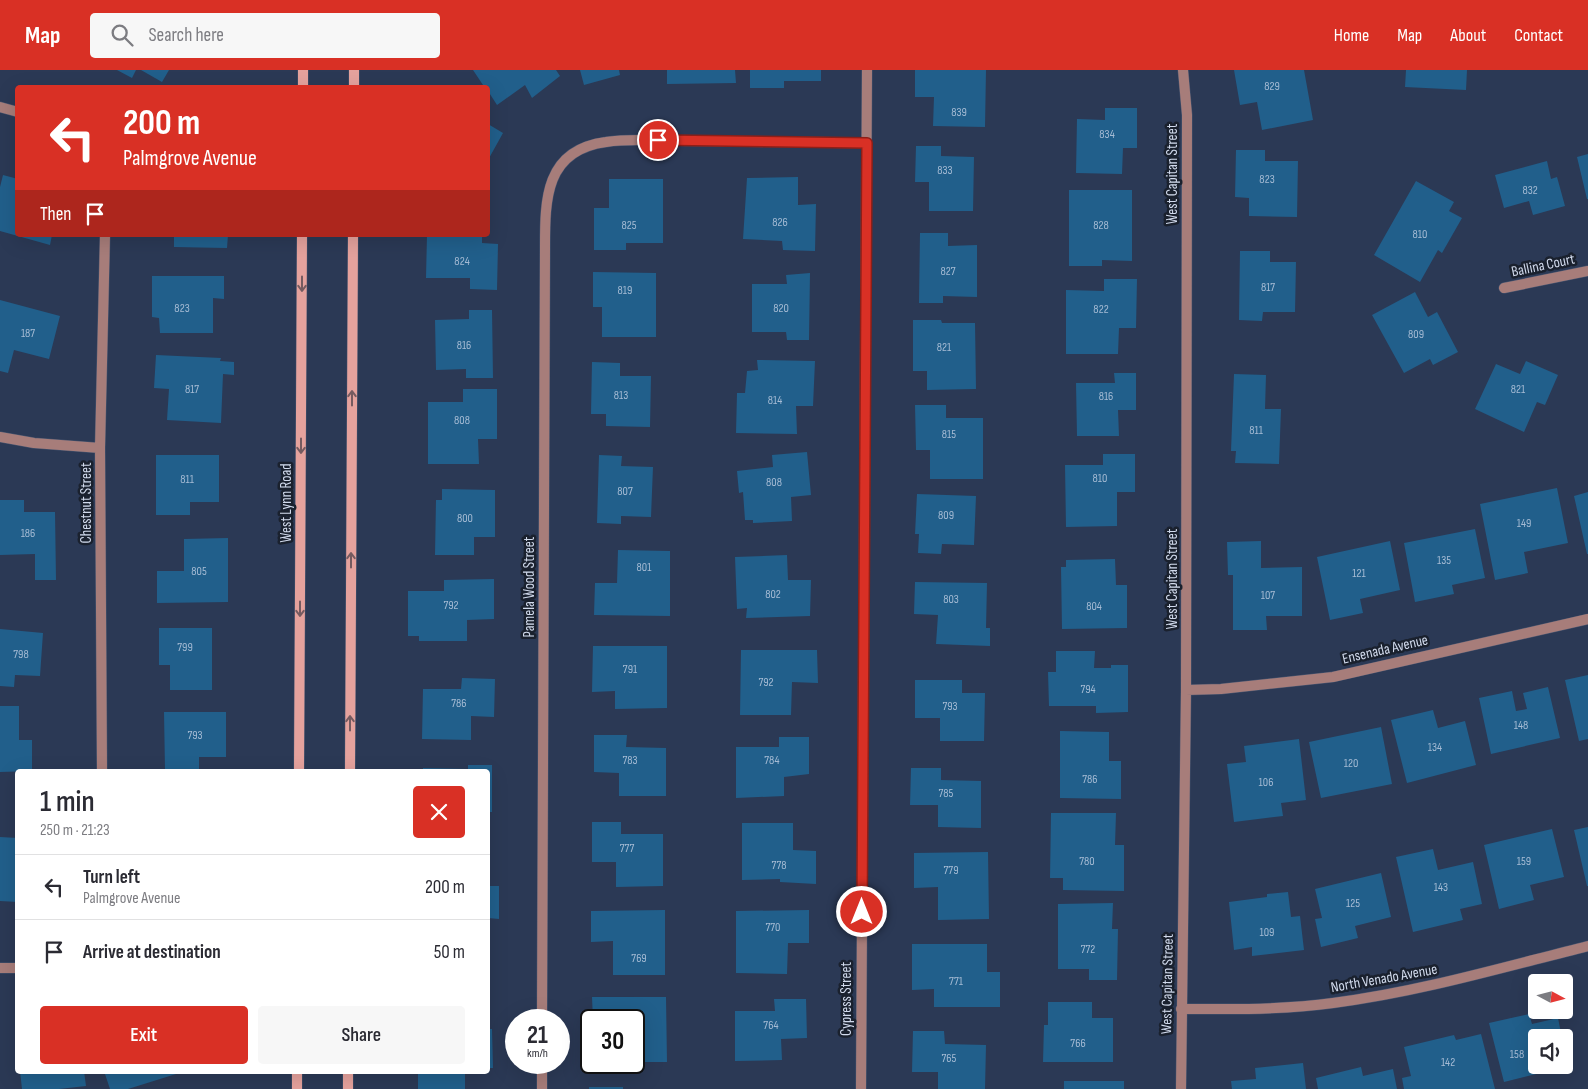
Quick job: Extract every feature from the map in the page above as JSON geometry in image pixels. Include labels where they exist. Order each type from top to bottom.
[{"type":"main road","points":[[303,70],[303,85]]},
{"type":"main road","points":[[354,70],[354,85]]},
{"type":"main road","name":"West Lynn Road","points":[[299,769],[302,237]]},
{"type":"main road","points":[[350,769],[353,237]]},
{"type":"main road","points":[[297,1074],[297,1089]]},
{"type":"main road","points":[[348,1074],[348,1089]]},
{"type":"street","name":"Cypress Street","points":[[861,1089],[867,70]]},
{"type":"street","name":"West Capitan Street","points":[[1181,1089],[1186,690],[1187,115],[1183,70]]},
{"type":"street","points":[[0,107],[15,111]]},
{"type":"street","name":"Pamela Wood Street","points":[[542,1009],[545,212],[549,186],[555,174],[566,160],[586,147],[605,142],[641,140],[867,143]]},
{"type":"street","name":"Chestnut Street","points":[[102,769],[100,448],[105,237]]},
{"type":"street","name":"Ballina Court","points":[[1504,288],[1588,271]]},
{"type":"street","points":[[0,437],[34,443],[100,448]]},
{"type":"street","name":"Ensenada Avenue","points":[[1186,690],[1333,676],[1588,619]]},
{"type":"street","name":"North Venado Avenue","points":[[1181,1009],[1254,1010],[1333,1003],[1434,986],[1588,946]]},
{"type":"street","points":[[0,968],[15,968]]},
{"type":"street","points":[[542,1074],[542,1089]]},
{"type":"building","points":[[117,70],[136,70],[132,78]]},
{"type":"building","points":[[141,70],[169,70],[162,82]]},
{"type":"building","points":[[473,70],[556,70],[560,76],[532,98],[525,85],[497,105],[490,94],[490,85],[483,85]]},
{"type":"building","points":[[580,70],[619,70],[620,75],[584,85]]},
{"type":"building","points":[[667,70],[735,70],[736,83],[667,84]]},
{"type":"building","points":[[750,70],[821,70],[821,81],[784,81],[784,88],[750,88]]},
{"type":"building","points":[[915,70],[986,70],[985,127],[933,126],[934,97],[915,97]]},
{"type":"building","points":[[1234,70],[1304,70],[1313,120],[1262,130],[1257,102],[1240,105]]},
{"type":"building","points":[[1406,70],[1467,70],[1466,90],[1405,87]]},
{"type":"building","points":[[1105,108],[1137,108],[1137,148],[1123,148],[1122,174],[1076,173],[1077,119],[1105,120]]},
{"type":"building","points":[[490,125],[503,133],[490,156]]},
{"type":"building","points":[[916,146],[941,146],[941,156],[974,157],[973,211],[929,211],[929,182],[915,182]]},
{"type":"building","points":[[1236,150],[1265,150],[1265,161],[1298,161],[1297,217],[1249,216],[1249,198],[1235,197]]},
{"type":"building","points":[[1588,154],[1588,199],[1587,199],[1577,157]]},
{"type":"building","points":[[1547,161],[1551,179],[1557,177],[1565,206],[1533,215],[1529,201],[1504,208],[1495,175]]},
{"type":"building","points":[[3,175],[15,178],[15,235],[0,231],[0,187]]},
{"type":"building","points":[[798,177],[798,205],[816,204],[815,251],[783,250],[782,241],[743,239],[747,178]]},
{"type":"building","points":[[609,179],[663,179],[663,243],[626,243],[626,250],[594,250],[594,208],[609,208]]},
{"type":"building","points":[[1416,181],[1454,202],[1449,211],[1462,218],[1442,253],[1438,250],[1420,282],[1374,255]]},
{"type":"building","points":[[1069,190],[1132,190],[1132,261],[1102,260],[1102,266],[1069,266]]},
{"type":"building","points":[[920,233],[948,233],[948,246],[977,245],[977,297],[943,296],[943,303],[919,303]]},
{"type":"building","points":[[21,237],[52,237],[50,245]]},
{"type":"building","points":[[174,237],[228,237],[227,248],[174,247]]},
{"type":"building","points":[[427,237],[482,237],[482,243],[498,244],[497,290],[470,289],[470,278],[426,278]]},
{"type":"building","points":[[1240,251],[1270,251],[1270,262],[1296,262],[1295,312],[1263,312],[1262,321],[1239,320]]},
{"type":"building","points":[[593,272],[656,273],[656,337],[602,337],[602,307],[593,307]]},
{"type":"building","points":[[810,273],[809,340],[787,340],[786,332],[752,332],[752,284],[787,284],[786,275]]},
{"type":"building","points":[[152,276],[224,276],[224,299],[213,298],[213,333],[160,333],[159,318],[152,317]]},
{"type":"building","points":[[1104,279],[1137,279],[1136,328],[1119,328],[1118,354],[1066,354],[1066,290],[1104,291]]},
{"type":"building","points":[[1415,292],[1428,317],[1437,312],[1458,352],[1433,365],[1430,359],[1404,373],[1372,315]]},
{"type":"building","points":[[0,300],[60,316],[49,359],[14,350],[8,373],[0,371]]},
{"type":"building","points":[[469,310],[492,310],[493,378],[466,378],[466,369],[436,370],[435,320],[469,319]]},
{"type":"building","points":[[913,320],[941,320],[942,323],[975,323],[976,389],[927,390],[927,371],[913,371]]},
{"type":"building","points":[[156,355],[221,358],[220,361],[234,362],[234,375],[223,374],[221,423],[167,420],[169,389],[154,388]]},
{"type":"building","points":[[757,360],[815,361],[813,406],[796,406],[797,434],[736,433],[737,393],[745,393],[747,371],[758,370]]},
{"type":"building","points":[[1526,361],[1558,375],[1545,405],[1537,402],[1524,432],[1475,409],[1496,364],[1520,374]]},
{"type":"building","points":[[592,362],[620,363],[620,376],[651,376],[650,427],[606,426],[606,414],[591,414]]},
{"type":"building","points":[[1114,373],[1136,373],[1136,410],[1118,410],[1119,436],[1077,436],[1076,383],[1115,383]]},
{"type":"building","points":[[1234,374],[1266,375],[1265,409],[1281,409],[1279,464],[1235,463],[1236,451],[1231,451]]},
{"type":"building","points":[[463,389],[497,389],[497,439],[478,439],[479,464],[428,464],[428,402],[463,402]]},
{"type":"building","points":[[915,405],[946,405],[946,418],[983,418],[983,479],[930,479],[930,450],[916,450]]},
{"type":"building","points":[[807,452],[811,495],[791,497],[792,521],[753,523],[753,520],[745,520],[743,492],[739,493],[737,471],[773,467],[772,455]]},
{"type":"building","points":[[1103,454],[1135,454],[1135,492],[1117,492],[1117,526],[1066,527],[1065,465],[1103,465]]},
{"type":"building","points":[[156,455],[219,455],[219,502],[190,502],[190,515],[156,515]]},
{"type":"building","points":[[599,455],[622,456],[621,466],[653,467],[651,517],[621,516],[621,524],[597,523]]},
{"type":"building","points":[[1557,488],[1568,543],[1524,552],[1528,573],[1495,580],[1480,504]]},
{"type":"building","points":[[442,489],[495,490],[495,537],[474,537],[474,555],[435,555],[436,500],[442,500]]},
{"type":"building","points":[[1588,492],[1588,554],[1587,554],[1574,496]]},
{"type":"building","points":[[917,494],[976,496],[974,545],[942,544],[941,554],[918,553],[919,534],[915,534]]},
{"type":"building","points":[[0,500],[24,500],[24,512],[55,512],[56,580],[35,580],[35,554],[0,555]]},
{"type":"building","points":[[1475,529],[1485,578],[1452,585],[1454,594],[1415,602],[1404,543]]},
{"type":"building","points":[[228,538],[228,602],[157,603],[157,571],[184,571],[184,539]]},
{"type":"building","points":[[1261,541],[1261,568],[1302,567],[1302,616],[1266,616],[1267,630],[1233,630],[1233,575],[1228,575],[1227,542]]},
{"type":"building","points":[[1390,541],[1400,590],[1360,599],[1363,613],[1330,620],[1317,557]]},
{"type":"building","points":[[618,550],[670,551],[670,616],[594,615],[595,583],[617,583]]},
{"type":"building","points":[[787,555],[788,580],[811,580],[810,616],[746,618],[747,608],[737,609],[735,557]]},
{"type":"building","points":[[1115,559],[1116,585],[1127,585],[1127,628],[1062,629],[1061,567],[1066,567],[1066,560]]},
{"type":"building","points":[[494,579],[494,619],[467,620],[467,641],[419,641],[419,636],[408,636],[408,591],[444,591],[444,580]]},
{"type":"building","points":[[915,582],[987,583],[986,628],[990,628],[990,646],[936,644],[938,615],[914,614]]},
{"type":"building","points":[[159,628],[212,628],[212,690],[170,690],[170,665],[159,665]]},
{"type":"building","points":[[0,629],[43,633],[40,676],[15,675],[14,687],[0,686]]},
{"type":"building","points":[[593,646],[667,646],[667,708],[615,709],[615,691],[592,692]]},
{"type":"building","points":[[741,650],[817,650],[818,683],[792,682],[791,715],[740,715]]},
{"type":"building","points":[[1056,651],[1095,651],[1094,668],[1128,665],[1128,712],[1096,713],[1096,706],[1049,706],[1048,672],[1056,672]]},
{"type":"building","points":[[1588,675],[1588,739],[1579,741],[1565,680]]},
{"type":"building","points":[[462,678],[495,679],[494,717],[471,716],[471,740],[422,739],[423,689],[461,689]]},
{"type":"building","points":[[915,680],[962,680],[962,693],[985,693],[984,741],[940,741],[940,718],[915,718]]},
{"type":"building","points":[[1548,687],[1560,738],[1491,754],[1479,698],[1512,691],[1516,711],[1527,709],[1523,693]]},
{"type":"building","points":[[0,706],[19,706],[19,740],[32,740],[32,769],[15,769],[15,772],[0,772]]},
{"type":"building","points":[[1433,710],[1438,728],[1465,721],[1476,765],[1407,783],[1391,720]]},
{"type":"building","points":[[164,712],[226,712],[226,757],[199,757],[199,769],[165,769]]},
{"type":"building","points":[[1381,727],[1392,784],[1321,798],[1309,742]]},
{"type":"building","points":[[1060,731],[1109,732],[1109,761],[1121,761],[1121,799],[1060,798]]},
{"type":"building","points":[[594,735],[627,735],[626,747],[666,748],[666,796],[619,796],[619,773],[594,772]]},
{"type":"building","points":[[779,737],[809,737],[809,774],[784,777],[784,796],[736,798],[736,747],[779,747]]},
{"type":"building","points":[[1299,739],[1306,800],[1281,803],[1283,816],[1234,822],[1227,764],[1246,762],[1244,746]]},
{"type":"building","points":[[468,765],[492,765],[492,812],[490,812],[490,769],[468,769]]},
{"type":"building","points":[[423,768],[468,769],[423,769]]},
{"type":"building","points":[[911,768],[941,768],[941,780],[981,781],[981,828],[938,827],[938,805],[910,805]]},
{"type":"building","points":[[1051,813],[1116,813],[1115,845],[1124,845],[1124,891],[1063,890],[1063,878],[1050,878]]},
{"type":"building","points":[[592,822],[621,822],[621,834],[663,834],[663,886],[616,887],[616,862],[592,862]]},
{"type":"building","points":[[742,823],[793,823],[793,850],[816,851],[816,884],[780,882],[780,879],[742,880]]},
{"type":"building","points":[[1588,827],[1588,886],[1587,886],[1574,830]]},
{"type":"building","points":[[1552,829],[1564,877],[1530,885],[1534,900],[1499,909],[1484,845]]},
{"type":"building","points":[[0,837],[15,838],[15,902],[0,901]]},
{"type":"building","points":[[1433,849],[1438,870],[1473,862],[1482,904],[1460,909],[1463,920],[1413,932],[1396,857]]},
{"type":"building","points":[[988,852],[989,919],[938,920],[938,887],[914,888],[914,853]]},
{"type":"building","points":[[1381,873],[1391,917],[1355,926],[1358,938],[1321,947],[1315,919],[1322,918],[1315,889]]},
{"type":"building","points":[[490,886],[499,886],[499,919],[490,918]]},
{"type":"building","points":[[1288,892],[1291,917],[1300,916],[1304,950],[1252,956],[1252,947],[1234,950],[1229,902],[1267,897],[1267,894]]},
{"type":"building","points":[[1113,903],[1112,929],[1118,929],[1117,980],[1089,980],[1089,969],[1058,969],[1058,904]]},
{"type":"building","points":[[665,910],[665,975],[613,975],[613,941],[591,942],[591,911]]},
{"type":"building","points":[[809,910],[809,943],[788,943],[787,974],[736,973],[736,911]]},
{"type":"building","points":[[912,944],[987,944],[987,972],[1000,972],[1000,1007],[934,1007],[934,989],[912,990]]},
{"type":"building","points":[[592,997],[666,997],[667,1062],[645,1062],[645,1009],[593,1009]]},
{"type":"building","points":[[774,999],[806,999],[807,1038],[781,1039],[782,1060],[735,1061],[735,1011],[775,1011]]},
{"type":"building","points":[[1048,1002],[1092,1002],[1092,1018],[1113,1018],[1113,1062],[1043,1062],[1044,1025],[1048,1025]]},
{"type":"building","points":[[1528,1014],[1528,1019],[1530,1019],[1532,1024],[1558,1019],[1560,1029],[1528,1029],[1528,1074],[1536,1074],[1504,1082],[1489,1023]]},
{"type":"building","points":[[490,1029],[492,1029],[493,1068],[490,1068]]},
{"type":"building","points":[[913,1031],[944,1031],[945,1044],[986,1045],[985,1089],[938,1089],[938,1072],[912,1072]]},
{"type":"building","points":[[1481,1034],[1495,1089],[1404,1089],[1402,1078],[1411,1076],[1404,1047],[1454,1035],[1456,1040]]},
{"type":"building","points":[[1303,1063],[1306,1089],[1232,1089],[1231,1081],[1256,1079],[1255,1068]]},
{"type":"building","points":[[1361,1067],[1363,1076],[1393,1069],[1397,1089],[1318,1089],[1316,1078]]},
{"type":"building","points":[[20,1074],[84,1074],[86,1086],[59,1089],[22,1089]]},
{"type":"building","points":[[105,1074],[176,1074],[128,1089],[110,1089]]},
{"type":"building","points":[[418,1074],[465,1074],[465,1089],[418,1089]]},
{"type":"building","points":[[1064,1081],[1124,1081],[1124,1089],[1064,1089]]},
{"type":"building","points":[[589,1087],[623,1087],[623,1089],[589,1089]]},
{"type":"route","points":[[658,140],[867,143],[862,912]]}]
